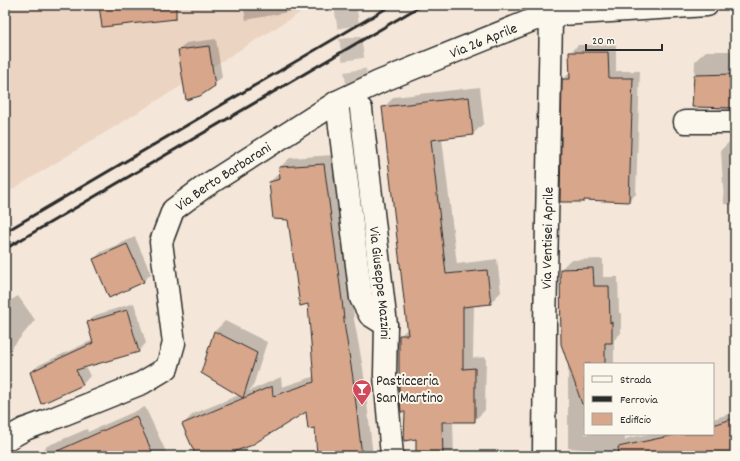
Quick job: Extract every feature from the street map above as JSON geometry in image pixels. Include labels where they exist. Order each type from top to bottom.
[{"type":"street","name":"Via 26 Aprile","points":[[337,102],[379,82],[535,19],[551,20],[562,14],[707,5]]},
{"type":"street","name":"Via Ventisei Aprile","points":[[544,456],[549,39],[551,20]]},
{"type":"street","points":[[337,102],[361,298],[370,315],[386,325]]},
{"type":"street","name":"Via Berto Barbarani","points":[[5,440],[24,429],[142,383],[167,368],[174,343],[161,242],[173,210],[204,187],[337,102]]},
{"type":"street","name":"Via Giuseppe Mazzini","points":[[361,109],[386,325],[385,375],[392,456]]},
{"type":"street","points":[[685,122],[735,122]]},
{"type":"shaded area","points":[[5,5],[313,5],[5,194]]},
{"type":"building","points":[[99,5],[176,5],[176,19],[102,27]]},
{"type":"building","points":[[209,46],[215,86],[200,96],[186,100],[178,50]]},
{"type":"building","points":[[569,52],[608,52],[609,78],[633,78],[629,202],[584,200],[584,202],[560,202],[562,79],[570,79]]},
{"type":"building","points":[[735,74],[735,108],[692,107],[694,75]]},
{"type":"building","points":[[469,97],[473,135],[431,140],[446,274],[487,270],[491,304],[463,307],[463,369],[475,368],[475,422],[442,422],[443,456],[416,456],[416,439],[404,441],[405,412],[401,412],[399,388],[399,335],[408,335],[382,107]]},
{"type":"building","points":[[324,164],[362,456],[317,456],[315,428],[308,429],[306,412],[250,446],[221,456],[196,456],[182,424],[272,386],[273,396],[314,382],[308,304],[300,306],[288,220],[273,219],[269,182],[280,179],[279,167]]},
{"type":"building","points":[[127,244],[144,282],[109,298],[93,259]]},
{"type":"building","points":[[593,268],[594,286],[609,286],[612,343],[605,343],[605,363],[584,363],[584,404],[582,404],[561,344],[560,269]]},
{"type":"building","points":[[127,310],[139,352],[76,370],[83,385],[41,404],[30,372],[93,343],[87,322]]},
{"type":"building","points":[[214,331],[257,353],[243,398],[201,373]]},
{"type":"building","points":[[136,416],[154,456],[46,456]]},
{"type":"building","points":[[735,418],[735,456],[619,456],[618,447],[674,435],[714,435],[714,425]]},
{"type":"tunnel","points":[[345,5],[361,109]]},
{"type":"railway","points":[[5,232],[392,5]]},
{"type":"railway","points":[[5,249],[422,5]]},
{"type":"place","name":"Pasticceria San Martino","points":[[362,406]]}]
